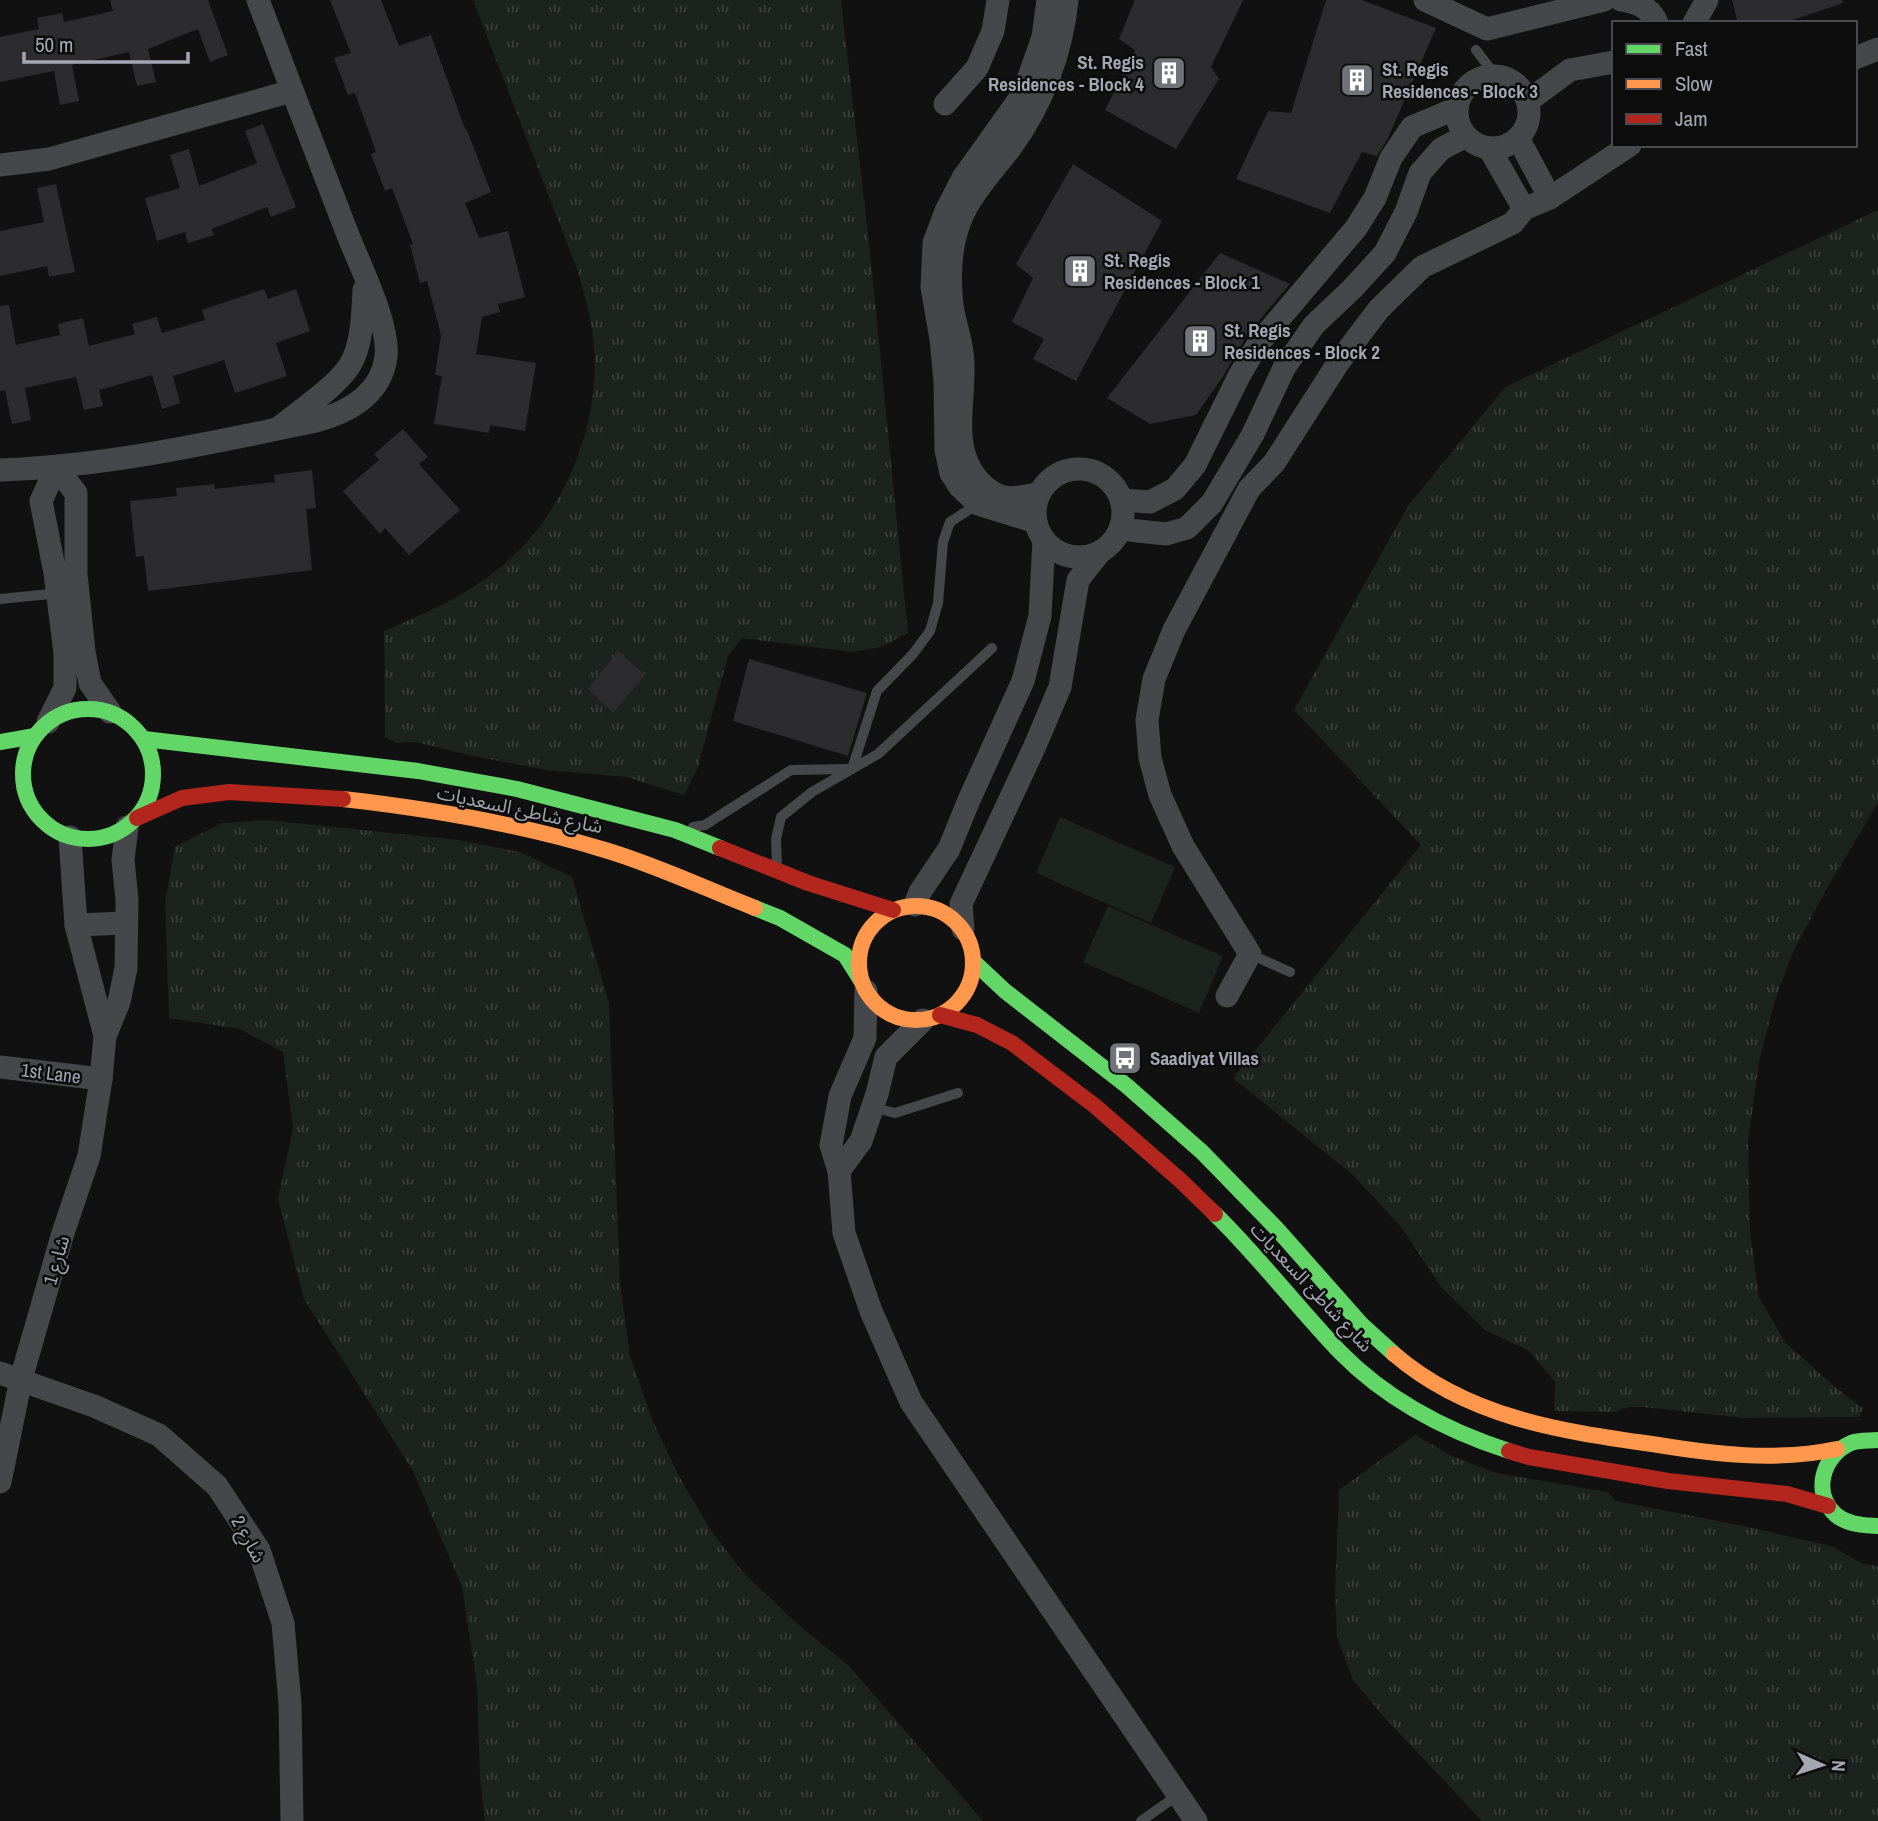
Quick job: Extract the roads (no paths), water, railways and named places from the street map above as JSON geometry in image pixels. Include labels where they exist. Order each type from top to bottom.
[{"type":"street","points":[[0,470],[56,468],[195,447],[336,416],[363,400],[377,381],[386,357],[385,335],[258,0]]},
{"type":"street","points":[[945,104],[977,68],[993,31],[998,0]]},
{"type":"street","points":[[1048,0],[1043,37],[1023,94],[963,178],[934,243],[932,288],[944,370],[946,450],[951,473],[960,487],[978,504],[1040,531],[1064,555],[1076,558],[1100,552]]},
{"type":"street","points":[[1040,493],[1014,500],[989,491],[972,472],[961,450],[962,353],[952,306],[950,264],[960,222],[982,183],[1012,145],[1049,79],[1065,26],[1067,0]]},
{"type":"street","points":[[1425,0],[1487,29],[1604,0]]},
{"type":"street","points":[[1621,0],[1644,6],[1655,21]]},
{"type":"street","points":[[1695,21],[1707,0]]},
{"type":"street","points":[[1857,57],[1878,49]]},
{"type":"street","points":[[1528,101],[1570,70],[1612,62]]},
{"type":"street","points":[[1495,75],[1516,83],[1528,101],[1528,121],[1518,138],[1509,145],[1489,148],[1472,142],[1460,127],[1457,108],[1460,97],[1475,80],[1495,75]]},
{"type":"street","points":[[0,165],[48,159],[292,91]]},
{"type":"street","points":[[1121,499],[1150,502],[1175,489],[1182,481],[1195,465],[1258,344],[1356,228],[1375,198],[1391,158],[1412,127],[1457,108]]},
{"type":"street","points":[[1120,529],[1166,534],[1188,528],[1212,503],[1253,434],[1284,368],[1306,335],[1385,253],[1406,212],[1420,173],[1441,149],[1466,136]]},
{"type":"street","points":[[1518,138],[1550,198]]},
{"type":"street","points":[[1227,996],[1250,954],[1183,846],[1160,795],[1150,758],[1147,720],[1154,679],[1174,630],[1249,489],[1274,463],[1338,363],[1379,309],[1422,267],[1513,223],[1524,209],[1550,198],[1627,147]]},
{"type":"street","points":[[1489,148],[1524,209]]},
{"type":"street","points":[[279,428],[327,390],[351,364],[362,324],[364,275]]},
{"type":"street","points":[[56,468],[41,501],[84,652],[90,683],[110,712]]},
{"type":"street","points":[[34,811],[26,793],[23,774],[26,754],[65,688],[67,592],[76,493],[56,468]]},
{"type":"street","points":[[963,929],[961,904],[1060,687],[1078,580],[1100,552],[1109,546],[1120,529],[1123,514],[1121,499],[1114,486],[1103,476],[1090,470],[1075,469],[1061,473],[1049,481],[1040,493],[1036,507],[1040,531],[1040,616],[1023,681],[949,849],[920,892],[904,907],[878,919],[867,932],[860,956],[864,986],[865,1038],[840,1096],[831,1145],[839,1171],[844,1233],[871,1311],[911,1402],[1196,1821]]},
{"type":"street","points":[[0,742],[41,729],[67,712],[88,708],[110,712],[129,723],[144,739],[152,759],[153,780],[148,800],[132,822],[109,836],[90,840],[70,837],[50,827],[34,811],[10,800]]},
{"type":"street","name":"شارع شاطئ السعديات","points":[[144,739],[418,771],[517,789],[675,830],[808,883],[904,907]]},
{"type":"street","name":"شارع شاطئ السعديات","points":[[132,822],[182,798],[229,792],[312,796],[410,807],[507,824],[607,850],[780,918],[845,955],[864,986]]},
{"type":"street","name":"شارع 1","points":[[0,1482],[10,1376],[89,1156],[105,1036],[119,1002],[126,968],[127,900],[123,860],[132,822]]},
{"type":"street","name":"شارع 1","points":[[70,837],[76,925],[105,1036]]},
{"type":"street","points":[[839,1171],[861,1141],[886,1057],[932,1017],[951,1008],[967,989],[973,961],[971,946],[963,929],[950,916],[933,908],[904,907]]},
{"type":"street","points":[[76,925],[126,923]]},
{"type":"street","name":"شارع شاطئ السعديات","points":[[973,961],[999,987],[1117,1078],[1189,1140],[1257,1208],[1354,1318],[1398,1360],[1459,1397],[1505,1416],[1535,1424],[1606,1438],[1764,1458],[1801,1456],[1837,1448],[1864,1438],[1878,1440]]},
{"type":"street","points":[[864,986],[883,1010],[906,1019],[932,1017]]},
{"type":"street","name":"شارع شاطئ السعديات","points":[[932,1017],[976,1025],[1012,1043],[1104,1114],[1180,1180],[1227,1226],[1342,1354],[1389,1393],[1415,1410],[1470,1438],[1528,1457],[1668,1481],[1787,1494],[1828,1506]]},
{"type":"street","name":"1st Lane","points":[[0,1067],[101,1079]]},
{"type":"street","name":"شارع 2","points":[[10,1376],[94,1406],[159,1435],[217,1486],[259,1550],[283,1623],[290,1704],[292,1821]]},
{"type":"street","points":[[1837,1448],[1824,1469],[1821,1482],[1828,1506],[1838,1518],[1850,1525],[1864,1528],[1878,1526]]},
{"type":"lane","points":[[1476,50],[1495,75]]},
{"type":"lane","points":[[1049,79],[1070,87]]},
{"type":"lane","points":[[852,769],[877,691],[913,654],[930,631],[938,603],[943,541],[950,522],[978,504]]},
{"type":"lane","points":[[0,598],[67,592]]},
{"type":"lane","points":[[777,871],[776,839],[781,817],[812,792],[878,754],[992,649]]},
{"type":"lane","points":[[675,830],[705,825],[791,770],[852,769]]},
{"type":"lane","points":[[1250,954],[1290,972]]},
{"type":"lane","points":[[872,1107],[895,1113],[958,1093]]},
{"type":"lane","points":[[1141,1821],[1178,1795]]},
{"type":"place","name":"St. Regis Residences - Block 4","points":[[1169,73]]},
{"type":"place","name":"St. Regis Residences - Block 3","points":[[1357,80]]},
{"type":"place","name":"St. Regis Residences - Block 1","points":[[1080,271]]},
{"type":"place","name":"St. Regis Residences - Block 2","points":[[1200,341]]},
{"type":"place","name":"Saadiyat Villas","points":[[1125,1058]]}]
